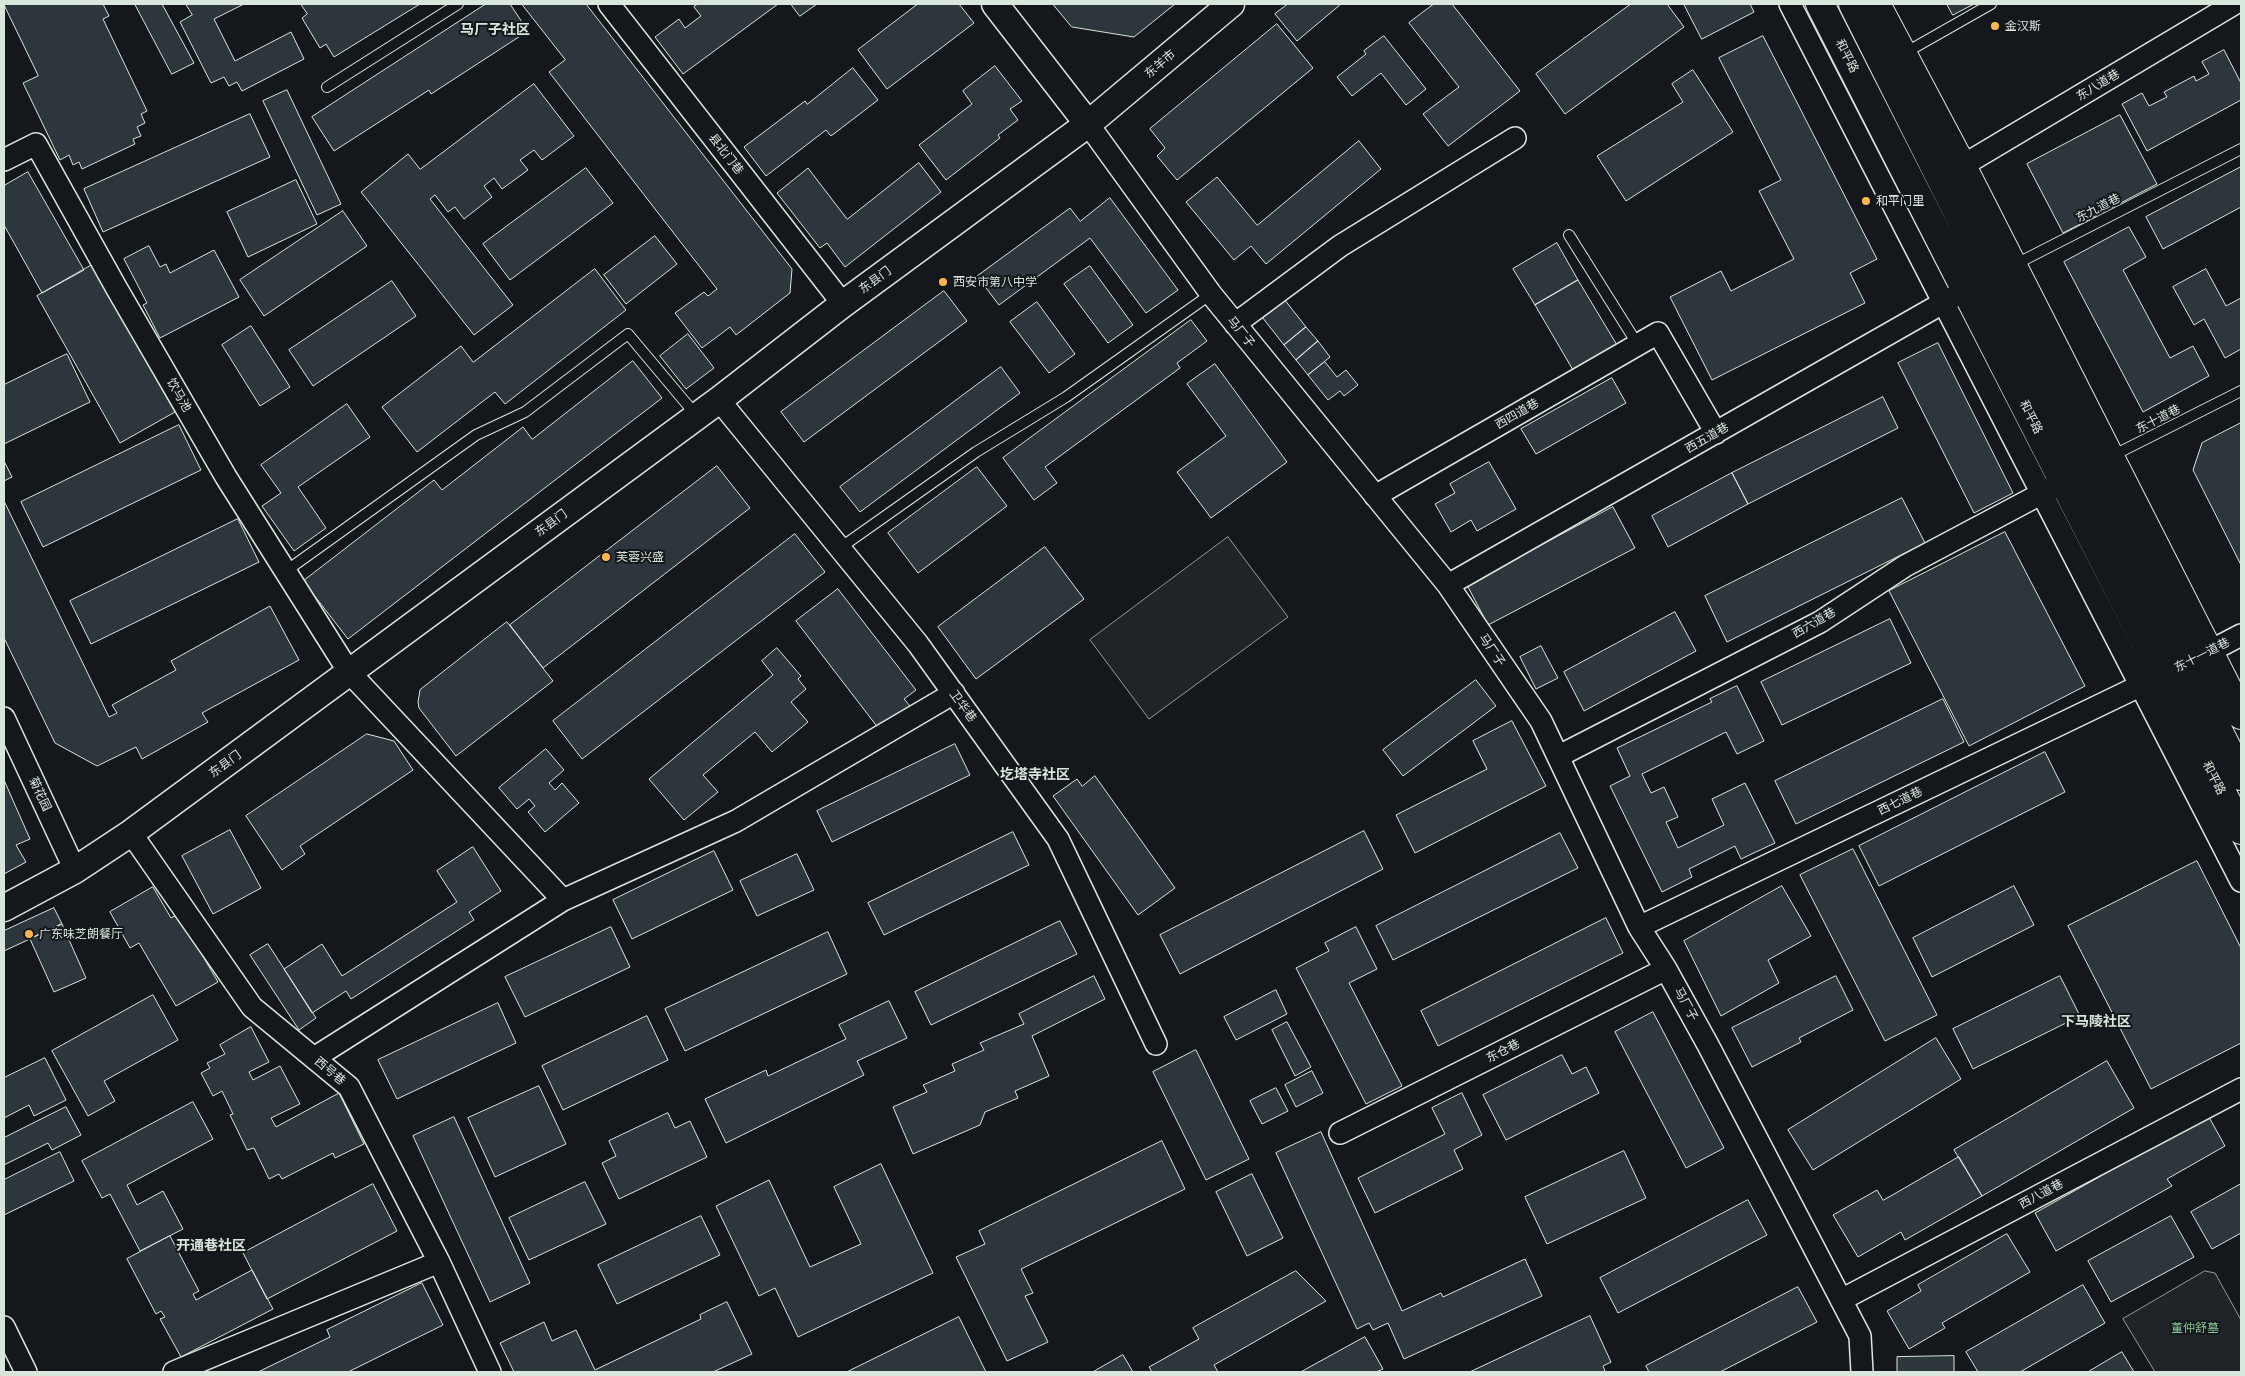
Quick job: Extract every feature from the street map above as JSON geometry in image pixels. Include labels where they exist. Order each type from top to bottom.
[{"type":"main road","name":"和平路","points":[[1820,4],[1990,277]]},
{"type":"main road","name":"和平路","points":[[1853,4],[1990,277],[2083,471],[2162,675],[2241,830]]},
{"type":"main road","points":[[1876,4],[1962,166],[1990,277],[2083,471],[2209,652],[2241,715]]},
{"type":"main road","name":"和平路","points":[[2162,675],[2241,776]]},
{"type":"street","name":"县北门巷","points":[[608,4],[843,304]]},
{"type":"street","name":"马厂子","points":[[995,4],[1088,124],[1234,324],[1448,586],[1541,721],[1638,927],[1666,969],[1708,1045],[1860,1336],[1862,1372]]},
{"type":"street","name":"东羊市","points":[[1088,124],[1231,4]]},
{"type":"street","points":[[1790,4],[1943,303],[2083,471]]},
{"type":"street","name":"东八道巷","points":[[1962,166],[2234,4]]},
{"type":"street","name":"东县门","points":[[4,908],[75,870],[131,833],[719,400],[843,304],[1088,124]]},
{"type":"street","points":[[1234,324],[1340,246],[1515,138]]},
{"type":"street","name":"饮马池","points":[[4,160],[36,144],[117,289],[226,477],[349,672],[563,900]]},
{"type":"street","name":"西五道巷","points":[[1448,586],[1990,277]]},
{"type":"street","name":"西四道巷","points":[[1375,496],[1658,333],[1716,434]]},
{"type":"street","name":"卫华巷","points":[[719,400],[918,644],[1058,839],[1156,1044]]},
{"type":"street","name":"西六道巷","points":[[1558,756],[1820,622],[1905,566],[2083,471]]},
{"type":"street","name":"东十一道巷","points":[[2162,675],[2241,635]]},
{"type":"street","points":[[2162,675],[2241,881]]},
{"type":"street","name":"西七道巷","points":[[1638,927],[2162,675]]},
{"type":"street","points":[[314,1058],[563,900],[736,821],[954,693]]},
{"type":"street","name":"菊花园","points":[[4,718],[75,870]]},
{"type":"street","name":"西号巷","points":[[131,833],[252,1007],[349,1087],[438,1262],[490,1372]]},
{"type":"street","name":"东仓巷","points":[[1340,1133],[1666,969]]},
{"type":"street","name":"西八道巷","points":[[1841,1300],[2241,1089]]},
{"type":"street","points":[[174,1372],[438,1262]]},
{"type":"street","points":[[4,1327],[26,1372]]},
{"type":"lane","points":[[327,87],[458,4]]},
{"type":"lane","points":[[1902,54],[1991,4]]},
{"type":"lane","name":"东九道巷","points":[[1990,277],[2241,149]]},
{"type":"lane","points":[[1569,235],[1638,344]]},
{"type":"lane","points":[[840,548],[976,452],[1066,397],[1211,294]]},
{"type":"lane","points":[[286,571],[476,435],[525,412],[628,334],[696,416]]},
{"type":"lane","name":"东十道巷","points":[[2083,471],[2241,391]]},
{"type":"green space","points":[[1228,537],[1288,617],[1149,719],[1090,640]]},
{"type":"green space","name":"董仲舒墓","points":[[2205,1271],[2215,1273],[2241,1320],[2241,1372],[2155,1372],[2123,1319]]},
{"type":"building","points":[[4,4],[103,4],[109,16],[103,19],[147,111],[141,114],[145,123],[137,127],[141,136],[133,139],[135,144],[82,169],[79,162],[73,165],[69,155],[60,160],[23,83],[38,76]]},
{"type":"building","points":[[135,4],[162,4],[194,63],[172,74]]},
{"type":"building","points":[[186,4],[244,4],[214,19],[235,61],[291,32],[304,59],[242,91],[237,82],[229,86],[224,77],[211,83],[180,22],[192,15]]},
{"type":"building","points":[[301,4],[420,4],[334,57],[326,44],[320,48],[302,18],[307,14]]},
{"type":"building","points":[[486,4],[510,4],[528,31],[431,94],[429,90],[334,151],[312,117]]},
{"type":"building","points":[[522,4],[586,4],[792,269],[790,293],[736,335],[730,327],[702,348],[675,313],[704,292],[708,296],[717,289],[549,72],[565,60]]},
{"type":"building","points":[[698,4],[778,4],[683,74],[655,37],[679,19],[685,28],[701,16],[694,7]]},
{"type":"building","points":[[791,4],[817,4],[800,16]]},
{"type":"building","points":[[918,4],[959,4],[974,23],[887,89],[858,50]]},
{"type":"building","points":[[1053,4],[1175,4],[1134,37],[1072,27]]},
{"type":"building","points":[[1288,4],[1341,4],[1297,41],[1275,14]]},
{"type":"building","points":[[1434,4],[1452,4],[1520,91],[1448,146],[1423,114],[1459,87],[1409,23]]},
{"type":"building","points":[[1631,4],[1667,4],[1684,27],[1565,114],[1536,74]]},
{"type":"building","points":[[1684,4],[1750,4],[1754,12],[1702,39]]},
{"type":"building","points":[[1947,4],[1974,4],[1953,15]]},
{"type":"building","points":[[1277,24],[1313,68],[1177,180],[1157,156],[1165,148],[1150,129]]},
{"type":"building","points":[[1384,36],[1426,89],[1406,105],[1381,73],[1352,96],[1337,77],[1366,54],[1364,51]]},
{"type":"building","points":[[1763,36],[1877,259],[1850,273],[1865,303],[1712,380],[1670,297],[1721,271],[1731,291],[1794,259],[1759,191],[1781,180],[1719,58]]},
{"type":"building","points":[[2224,50],[2241,83],[2241,100],[2147,151],[2122,104],[2142,93],[2149,106],[2167,97],[2164,92],[2194,76],[2196,81],[2209,74],[2202,62]]},
{"type":"building","points":[[995,66],[1022,101],[1010,109],[1018,120],[998,135],[1000,138],[946,180],[919,145],[972,104],[963,91]]},
{"type":"building","points":[[853,68],[878,100],[831,136],[826,130],[766,176],[744,147],[805,101],[807,104]]},
{"type":"building","points":[[1693,70],[1733,132],[1626,201],[1597,156],[1683,102],[1672,84]]},
{"type":"building","points":[[534,84],[574,136],[542,160],[534,150],[520,160],[528,170],[502,189],[494,178],[484,186],[492,197],[464,219],[455,207],[448,212],[435,195],[430,199],[513,305],[474,335],[361,192],[408,154],[420,169]]},
{"type":"building","points":[[287,90],[341,204],[317,215],[263,101]]},
{"type":"building","points":[[250,114],[270,157],[103,232],[84,189]]},
{"type":"building","points":[[2120,115],[2157,184],[2063,233],[2027,164]]},
{"type":"building","points":[[1359,141],[1381,169],[1266,264],[1251,246],[1234,260],[1186,202],[1217,177],[1257,225]]},
{"type":"building","points":[[919,163],[941,192],[845,267],[827,243],[820,248],[777,193],[808,168],[847,219]]},
{"type":"building","points":[[2241,167],[2241,207],[2163,249],[2146,217]]},
{"type":"building","points":[[586,168],[613,203],[510,280],[483,244]]},
{"type":"building","points":[[28,172],[84,270],[42,293],[4,225],[4,186]]},
{"type":"building","points":[[296,180],[317,224],[248,257],[227,212]]},
{"type":"building","points":[[1110,198],[1178,290],[1146,313],[1090,238],[999,305],[977,276],[1070,208],[1080,221]]},
{"type":"building","points":[[343,211],[367,246],[264,316],[240,280]]},
{"type":"building","points":[[2129,227],[2146,257],[2123,270],[2170,358],[2193,346],[2209,376],[2143,412],[2064,262]]},
{"type":"building","points":[[655,236],[677,264],[626,304],[604,275]]},
{"type":"building","points":[[1557,243],[1578,280],[1535,305],[1513,269]]},
{"type":"building","points":[[149,246],[160,267],[166,264],[170,273],[214,250],[239,297],[160,338],[143,305],[147,303],[124,259]]},
{"type":"building","points":[[92,265],[175,412],[120,443],[37,296]]},
{"type":"building","points":[[1090,266],[1133,325],[1108,343],[1064,284]]},
{"type":"building","points":[[595,269],[626,310],[505,404],[495,392],[417,452],[382,407],[461,346],[473,362]]},
{"type":"building","points":[[2206,269],[2226,306],[2241,298],[2241,349],[2225,358],[2204,319],[2194,325],[2173,287]]},
{"type":"building","points":[[1578,280],[1617,345],[1573,370],[1535,305]]},
{"type":"building","points":[[392,281],[416,316],[313,386],[289,350]]},
{"type":"building","points":[[944,291],[967,321],[804,442],[781,412]]},
{"type":"building","points":[[1284,299],[1306,327],[1284,345],[1262,317]]},
{"type":"building","points":[[1037,302],[1075,354],[1049,373],[1010,322]]},
{"type":"building","points":[[1191,320],[1207,341],[1177,363],[1180,368],[1045,467],[1057,483],[1034,500],[1003,458]]},
{"type":"building","points":[[251,326],[290,387],[260,406],[222,345]]},
{"type":"building","points":[[1306,327],[1318,341],[1296,360],[1284,345]]},
{"type":"building","points":[[688,334],[714,368],[686,389],[660,356]]},
{"type":"building","points":[[1318,341],[1330,357],[1308,375],[1296,360]]},
{"type":"building","points":[[1938,343],[2013,493],[1974,513],[1898,363]]},
{"type":"building","points":[[67,354],[90,402],[4,444],[4,385]]},
{"type":"building","points":[[633,361],[662,398],[348,639],[303,581],[434,480],[442,490],[523,427],[532,439]]},
{"type":"building","points":[[1325,362],[1337,377],[1346,370],[1358,385],[1344,396],[1340,391],[1328,400],[1308,375]]},
{"type":"building","points":[[1215,364],[1287,462],[1211,518],[1177,472],[1226,436],[1187,384]]},
{"type":"building","points":[[1001,367],[1020,393],[860,512],[840,487]]},
{"type":"building","points":[[1612,378],[1626,403],[1536,454],[1521,429]]},
{"type":"building","points":[[1883,397],[1898,428],[1748,504],[1732,473]]},
{"type":"building","points":[[347,404],[370,437],[298,487],[326,528],[294,551],[262,506],[281,493],[261,465]]},
{"type":"building","points":[[2241,423],[2241,565],[2193,470],[2202,443]]},
{"type":"building","points":[[179,425],[201,470],[43,547],[21,502]]},
{"type":"building","points":[[4,461],[12,477],[4,481]]},
{"type":"building","points":[[1489,462],[1516,509],[1477,531],[1471,520],[1451,532],[1435,504],[1455,493],[1450,484]]},
{"type":"building","points":[[717,466],[750,508],[543,668],[510,625]]},
{"type":"building","points":[[977,467],[1007,506],[918,573],[888,533]]},
{"type":"building","points":[[1732,473],[1748,504],[1668,547],[1652,516]]},
{"type":"building","points":[[1902,498],[1925,543],[1727,642],[1705,596]]},
{"type":"building","points":[[4,501],[109,717],[117,713],[112,705],[176,670],[171,661],[270,606],[299,660],[202,713],[208,722],[142,759],[136,747],[97,766],[55,743],[4,638]]},
{"type":"building","points":[[1613,507],[1635,548],[1488,625],[1467,585]]},
{"type":"building","points":[[238,519],[259,562],[91,644],[70,601]]},
{"type":"building","points":[[2005,532],[2085,686],[1969,746],[1889,591]]},
{"type":"building","points":[[795,534],[825,572],[582,759],[553,721]]},
{"type":"building","points":[[1045,547],[1084,599],[976,679],[938,627]]},
{"type":"building","points":[[838,589],[916,690],[904,699],[910,706],[879,729],[796,621]]},
{"type":"building","points":[[1675,612],[1696,651],[1584,711],[1564,672]]},
{"type":"building","points":[[1890,619],[1911,663],[1782,725],[1761,682]]},
{"type":"building","points":[[507,622],[553,681],[456,756],[419,708],[420,690]]},
{"type":"building","points":[[1541,646],[1558,678],[1536,689],[1520,657]]},
{"type":"building","points":[[777,648],[801,676],[798,679],[806,689],[791,702],[808,722],[772,752],[755,732],[703,775],[718,792],[684,820],[649,779],[773,675],[762,661]]},
{"type":"building","points":[[1476,680],[1496,706],[1403,776],[1383,750]]},
{"type":"building","points":[[1737,686],[1764,741],[1737,754],[1726,732],[1642,774],[1651,793],[1664,787],[1678,817],[1666,822],[1678,848],[1724,825],[1712,799],[1745,783],[1775,843],[1741,859],[1735,846],[1689,869],[1692,877],[1662,892],[1610,786],[1630,776],[1617,748],[1712,702],[1710,699]]},
{"type":"building","points":[[1943,699],[1964,742],[1796,824],[1775,781]]},
{"type":"building","points":[[1512,721],[1546,786],[1415,853],[1396,815],[1487,769],[1473,741]]},
{"type":"building","points":[[367,734],[394,741],[413,770],[300,846],[305,854],[282,870],[246,816]]},
{"type":"building","points":[[955,744],[970,775],[832,842],[817,811]]},
{"type":"building","points":[[546,749],[564,770],[549,783],[555,790],[562,783],[579,803],[545,832],[528,812],[535,806],[529,799],[517,809],[499,788]]},
{"type":"building","points":[[2045,752],[2065,792],[1879,886],[1859,846]]},
{"type":"building","points":[[1095,776],[1175,888],[1138,915],[1053,796],[1077,779],[1082,786]]},
{"type":"building","points":[[4,780],[30,839],[16,845],[26,862],[4,874]]},
{"type":"building","points":[[230,830],[261,888],[213,914],[182,856]]},
{"type":"building","points":[[1364,831],[1383,869],[1180,974],[1160,935]]},
{"type":"building","points":[[1013,832],[1029,865],[884,935],[868,903]]},
{"type":"building","points":[[1560,833],[1578,868],[1393,960],[1376,926]]},
{"type":"building","points":[[473,847],[501,891],[469,912],[474,920],[351,999],[346,991],[312,1013],[284,969],[322,944],[342,976],[457,902],[437,871]]},
{"type":"building","points":[[1853,849],[1937,1015],[1885,1041],[1800,875]]},
{"type":"building","points":[[714,851],[733,890],[632,939],[613,900]]},
{"type":"building","points":[[797,854],[814,890],[757,916],[740,881]]},
{"type":"building","points":[[2197,861],[2241,948],[2241,1043],[2151,1089],[2068,926]]},
{"type":"building","points":[[1782,886],[1811,936],[1768,960],[1779,983],[1721,1016],[1684,941]]},
{"type":"building","points":[[2014,886],[2034,925],[1932,977],[1913,938]]},
{"type":"building","points":[[153,887],[171,918],[178,914],[218,982],[176,1006],[139,943],[130,948],[110,912]]},
{"type":"building","points":[[54,908],[62,924],[4,951],[4,931]]},
{"type":"building","points":[[1606,918],[1623,953],[1438,1046],[1421,1011]]},
{"type":"building","points":[[1060,921],[1077,954],[931,1025],[915,992]]},
{"type":"building","points":[[62,924],[86,978],[54,992],[30,939]]},
{"type":"building","points":[[611,927],[630,967],[525,1017],[505,977]]},
{"type":"building","points":[[1356,927],[1377,969],[1349,983],[1402,1086],[1366,1104],[1296,968],[1329,951],[1325,943]]},
{"type":"building","points":[[828,932],[847,974],[685,1051],[665,1009]]},
{"type":"building","points":[[268,944],[316,1018],[299,1030],[250,955]]},
{"type":"building","points":[[1094,976],[1105,999],[1032,1036],[1049,1076],[1015,1091],[1018,1098],[985,1112],[980,1125],[913,1154],[893,1107],[927,1092],[923,1085],[955,1071],[952,1064],[984,1050],[980,1043],[1024,1024],[1019,1014]]},
{"type":"building","points":[[1836,976],[1853,1010],[1799,1038],[1801,1042],[1752,1067],[1732,1028]]},
{"type":"building","points":[[2060,976],[2080,1016],[1973,1069],[1953,1029]]},
{"type":"building","points":[[1276,990],[1287,1014],[1236,1040],[1224,1017]]},
{"type":"building","points":[[153,995],[178,1040],[104,1081],[115,1101],[88,1116],[52,1051]]},
{"type":"building","points":[[889,1001],[907,1038],[857,1061],[864,1075],[726,1143],[705,1099],[766,1070],[768,1076],[846,1039],[839,1025]]},
{"type":"building","points":[[498,1003],[516,1043],[397,1099],[378,1060]]},
{"type":"building","points":[[1653,1012],[1724,1148],[1686,1168],[1615,1032]]},
{"type":"building","points":[[647,1016],[668,1060],[563,1110],[542,1066]]},
{"type":"building","points":[[1287,1022],[1311,1067],[1295,1076],[1272,1030]]},
{"type":"building","points":[[251,1027],[269,1062],[249,1072],[253,1080],[280,1066],[300,1104],[271,1118],[276,1127],[339,1093],[364,1144],[335,1158],[333,1153],[282,1179],[279,1174],[269,1179],[254,1148],[247,1150],[230,1115],[233,1114],[222,1091],[213,1096],[201,1073],[210,1068],[207,1063],[225,1054],[220,1045]]},
{"type":"building","points":[[1936,1038],[1961,1079],[1813,1170],[1788,1130]]},
{"type":"building","points":[[1196,1050],[1249,1159],[1206,1180],[1153,1072]]},
{"type":"building","points":[[1562,1055],[1572,1074],[1586,1067],[1599,1093],[1506,1140],[1483,1095]]},
{"type":"building","points":[[45,1058],[66,1100],[34,1116],[29,1105],[4,1118],[4,1078]]},
{"type":"building","points":[[2107,1061],[2134,1108],[1982,1196],[1954,1150]]},
{"type":"building","points":[[1312,1071],[1323,1093],[1296,1107],[1285,1085]]},
{"type":"building","points":[[539,1086],[566,1144],[495,1177],[468,1118]]},
{"type":"building","points":[[1276,1088],[1288,1111],[1262,1124],[1250,1101]]},
{"type":"building","points":[[1462,1093],[1482,1135],[1454,1150],[1463,1169],[1375,1213],[1358,1178],[1445,1134],[1432,1108]]},
{"type":"building","points":[[193,1102],[213,1139],[127,1185],[137,1205],[163,1191],[183,1229],[140,1251],[110,1194],[102,1198],[82,1161]]},
{"type":"building","points":[[66,1107],[81,1135],[52,1150],[48,1143],[4,1165],[4,1138]]},
{"type":"building","points":[[2205,1110],[2225,1146],[2167,1179],[2172,1186],[2056,1251],[2035,1213],[2149,1149]]},
{"type":"building","points":[[668,1113],[675,1128],[690,1121],[707,1157],[619,1199],[602,1163],[616,1156],[609,1141]]},
{"type":"building","points":[[454,1117],[530,1283],[490,1302],[413,1136]]},
{"type":"building","points":[[1321,1132],[1402,1311],[1441,1293],[1443,1297],[1525,1259],[1542,1296],[1404,1359],[1388,1323],[1373,1330],[1369,1323],[1357,1329],[1276,1153]]},
{"type":"building","points":[[1162,1141],[1185,1189],[1021,1269],[1033,1293],[1025,1296],[1048,1342],[1007,1361],[956,1257],[985,1244],[979,1231]]},
{"type":"building","points":[[1624,1151],[1646,1198],[1547,1244],[1525,1197]]},
{"type":"building","points":[[60,1152],[74,1181],[4,1215],[4,1180]]},
{"type":"building","points":[[1959,1157],[1982,1196],[1905,1240],[1901,1232],[1858,1257],[1833,1215],[1877,1190],[1883,1200]]},
{"type":"building","points":[[881,1164],[933,1273],[798,1337],[775,1288],[759,1296],[716,1206],[769,1180],[810,1267],[861,1244],[834,1187]]},
{"type":"building","points":[[1252,1174],[1283,1238],[1247,1256],[1216,1192]]},
{"type":"building","points":[[585,1182],[606,1224],[529,1260],[509,1218]]},
{"type":"building","points":[[373,1184],[397,1231],[267,1299],[243,1253]]},
{"type":"building","points":[[2241,1184],[2241,1233],[2212,1249],[2191,1212]]},
{"type":"building","points":[[1748,1200],[1767,1235],[1618,1313],[1600,1278]]},
{"type":"building","points":[[701,1216],[720,1255],[617,1304],[598,1265]]},
{"type":"building","points":[[2171,1216],[2194,1257],[2111,1302],[2088,1261]]},
{"type":"building","points":[[2007,1234],[2030,1272],[1942,1323],[1945,1328],[1909,1349],[1887,1311],[1921,1291],[1918,1285]]},
{"type":"building","points":[[170,1236],[199,1291],[193,1294],[196,1300],[252,1270],[273,1309],[181,1357],[160,1319],[165,1317],[161,1311],[156,1314],[127,1259]]},
{"type":"building","points":[[1296,1271],[1326,1301],[1214,1365],[1218,1372],[1152,1372],[1149,1367],[1199,1339],[1193,1328]]},
{"type":"building","points":[[422,1283],[443,1325],[348,1372],[258,1372],[330,1337],[327,1330]]},
{"type":"building","points":[[2083,1285],[2105,1323],[2020,1372],[1978,1372],[1966,1352]]},
{"type":"building","points":[[1798,1287],[1817,1322],[1720,1372],[1649,1372],[1646,1366]]},
{"type":"building","points":[[727,1302],[752,1354],[713,1372],[514,1372],[500,1343],[544,1322],[552,1341],[576,1330],[595,1370],[701,1319],[700,1315]]},
{"type":"building","points":[[1590,1316],[1611,1362],[1603,1366],[1605,1371],[1470,1372]]},
{"type":"building","points":[[959,1317],[986,1372],[847,1372]]},
{"type":"building","points":[[1365,1337],[1383,1369],[1376,1372],[1301,1372]]},
{"type":"building","points":[[2122,1352],[2134,1372],[2088,1372]]},
{"type":"building","points":[[1123,1355],[1133,1372],[1093,1372]]},
{"type":"building","points":[[1954,1356],[1954,1372],[1897,1372],[1897,1357]]},
{"type":"place","name":"金汉斯","points":[[1995,26]]},
{"type":"place","name":"和平门里","points":[[1866,201]]},
{"type":"place","name":"西安市第八中学","points":[[943,282]]},
{"type":"place","name":"芙蓉兴盛","points":[[606,557]]},
{"type":"place","name":"广东味芝朗餐厅","points":[[29,934]]},
{"type":"district","name":"马厂子社区","points":[[495,29]]},
{"type":"district","name":"圪塔寺社区","points":[[1035,774]]},
{"type":"district","name":"下马陵社区","points":[[2096,1021]]},
{"type":"district","name":"开通巷社区","points":[[211,1245]]}]
